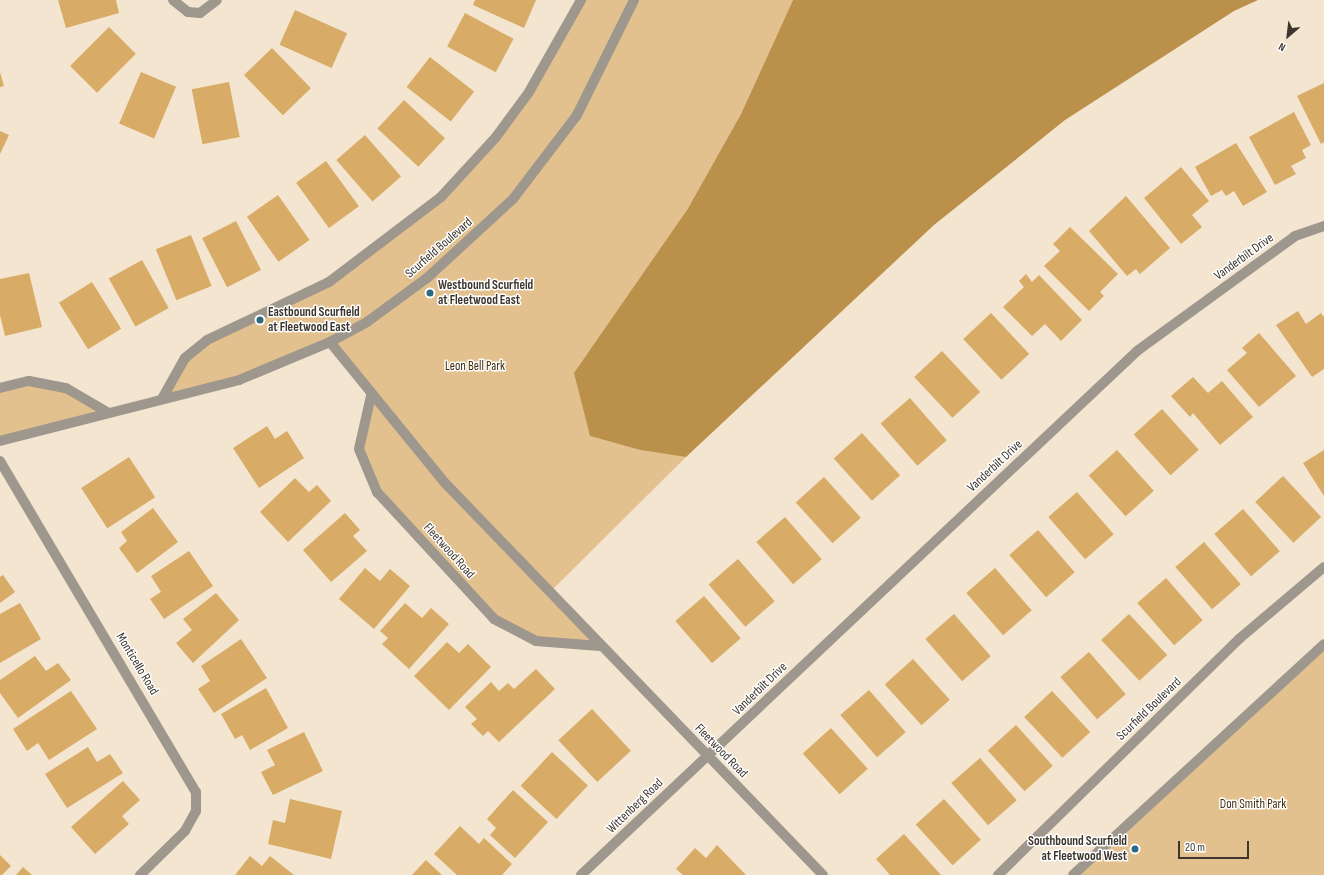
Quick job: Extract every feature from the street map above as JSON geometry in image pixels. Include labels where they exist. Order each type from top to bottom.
[{"type":"street","points":[[173,0],[188,12],[200,12],[217,0]]},
{"type":"street","points":[[163,397],[185,358],[208,340],[329,282],[441,197],[496,137],[529,92],[581,0]]},
{"type":"street","name":"Scurfield Boulevard","points":[[0,442],[163,397],[239,380],[330,342],[367,322],[427,278],[513,199],[577,115],[634,0]]},
{"type":"street","name":"Vanderbilt Drive","points":[[707,756],[1137,351],[1295,236],[1324,226]]},
{"type":"street","name":"Fleetwood Road","points":[[330,342],[372,396],[446,484],[600,646],[823,875]]},
{"type":"street","points":[[0,388],[29,381],[66,388],[108,412]]},
{"type":"street","name":"Fleetwood Road","points":[[372,396],[359,449],[377,492],[494,619],[536,641],[600,646]]},
{"type":"street","name":"Monticello Road","points":[[0,461],[196,792],[196,810],[185,831],[140,875]]},
{"type":"street","name":"Scurfield Boulevard","points":[[998,875],[1239,639],[1324,568]]},
{"type":"street","points":[[1073,875],[1324,644]]},
{"type":"street","name":"Wittenberg Road","points":[[581,875],[707,756]]},
{"type":"green space","name":"Leon Bell Park","points":[[581,0],[793,0],[741,114],[687,210],[634,290],[590,436],[640,450],[686,457],[552,590],[600,646],[536,641],[494,619],[377,492],[359,449],[371,396],[330,342],[239,380],[163,397],[185,358],[207,340],[329,282],[441,197],[496,137]]},
{"type":"green space","points":[[29,381],[66,388],[107,412],[0,441],[0,388]]},
{"type":"green space","name":"Don Smith Park","points":[[1324,644],[1324,875],[1075,875]]},
{"type":"shaded area","points":[[793,0],[1258,0],[1234,11],[1065,120],[934,225],[686,457],[640,450],[590,436],[574,373],[687,210],[741,114]]},
{"type":"building","points":[[58,0],[116,0],[119,13],[66,28]]},
{"type":"building","points":[[475,0],[536,0],[524,28],[473,5]]},
{"type":"building","points":[[295,10],[347,33],[332,68],[280,45]]},
{"type":"building","points":[[465,13],[514,39],[496,72],[447,47]]},
{"type":"building","points":[[109,27],[136,54],[97,93],[70,66]]},
{"type":"building","points":[[272,48],[311,88],[283,115],[244,75]]},
{"type":"building","points":[[430,57],[474,91],[451,121],[407,87]]},
{"type":"building","points":[[0,72],[4,86],[0,87]]},
{"type":"building","points":[[141,72],[176,87],[154,138],[119,124]]},
{"type":"building","points":[[229,82],[240,137],[202,144],[192,89]]},
{"type":"building","points":[[1324,83],[1324,142],[1321,144],[1297,96]]},
{"type":"building","points":[[404,100],[445,138],[418,167],[377,129]]},
{"type":"building","points":[[1294,112],[1311,145],[1302,150],[1306,158],[1291,166],[1296,174],[1275,185],[1249,137]]},
{"type":"building","points":[[0,131],[9,135],[0,154]]},
{"type":"building","points":[[365,135],[401,177],[372,201],[336,160]]},
{"type":"building","points":[[1236,143],[1267,192],[1243,206],[1234,191],[1226,196],[1222,190],[1211,196],[1195,167]]},
{"type":"building","points":[[326,161],[359,206],[329,228],[296,183]]},
{"type":"building","points":[[1181,167],[1209,201],[1192,215],[1202,227],[1181,244],[1144,198]]},
{"type":"building","points":[[278,195],[310,240],[278,262],[247,217]]},
{"type":"building","points":[[1126,196],[1170,248],[1140,274],[1136,269],[1127,276],[1089,231]]},
{"type":"building","points":[[236,221],[261,270],[227,287],[202,238]]},
{"type":"building","points":[[1070,227],[1118,274],[1100,292],[1104,296],[1089,311],[1044,266],[1060,251],[1053,244]]},
{"type":"building","points":[[191,235],[212,286],[176,300],[156,249]]},
{"type":"building","points":[[142,260],[169,308],[135,327],[109,278]]},
{"type":"building","points":[[29,273],[42,327],[5,336],[0,315],[0,279]]},
{"type":"building","points":[[1026,274],[1032,282],[1039,275],[1082,320],[1061,341],[1045,324],[1032,336],[1003,307],[1024,287],[1019,281]]},
{"type":"building","points":[[92,282],[121,329],[88,349],[59,303]]},
{"type":"building","points":[[1298,311],[1306,324],[1321,313],[1324,317],[1324,369],[1312,377],[1276,325]]},
{"type":"building","points":[[991,313],[1029,354],[1001,380],[963,339]]},
{"type":"building","points":[[1259,333],[1296,376],[1259,407],[1227,370],[1247,353],[1242,348]]},
{"type":"building","points":[[942,351],[980,392],[952,418],[914,377]]},
{"type":"building","points":[[1193,377],[1208,393],[1222,381],[1253,417],[1220,445],[1193,413],[1190,417],[1171,396]]},
{"type":"building","points":[[910,398],[947,440],[917,466],[881,424]]},
{"type":"building","points":[[1162,409],[1199,450],[1171,475],[1134,434]]},
{"type":"building","points":[[267,426],[275,439],[287,431],[304,458],[259,488],[233,448]]},
{"type":"building","points":[[862,433],[900,475],[872,501],[834,458]]},
{"type":"building","points":[[1117,450],[1154,491],[1126,516],[1089,475]]},
{"type":"building","points":[[1324,450],[1324,496],[1303,463]]},
{"type":"building","points":[[129,457],[155,497],[107,528],[81,488]]},
{"type":"building","points":[[1283,476],[1321,517],[1293,543],[1255,502]]},
{"type":"building","points":[[824,477],[861,518],[833,543],[796,502]]},
{"type":"building","points":[[295,478],[309,492],[317,485],[331,501],[288,542],[260,512]]},
{"type":"building","points":[[1077,492],[1114,534],[1085,559],[1048,517]]},
{"type":"building","points":[[153,508],[178,542],[137,573],[119,548],[127,541],[121,532]]},
{"type":"building","points":[[1243,509],[1280,551],[1251,576],[1214,534]]},
{"type":"building","points":[[345,513],[360,530],[353,536],[367,551],[331,582],[303,550]]},
{"type":"building","points":[[785,517],[822,559],[793,584],[756,542]]},
{"type":"building","points":[[1038,530],[1075,572],[1046,597],[1009,555]]},
{"type":"building","points":[[1204,542],[1241,584],[1212,609],[1175,567]]},
{"type":"building","points":[[189,551],[213,586],[164,619],[150,599],[161,592],[151,576]]},
{"type":"building","points":[[738,559],[775,601],[745,627],[709,585]]},
{"type":"building","points":[[365,568],[380,581],[390,569],[410,586],[374,629],[339,599]]},
{"type":"building","points":[[995,568],[1032,610],[1003,635],[966,593]]},
{"type":"building","points":[[3,575],[15,592],[0,603],[0,577]]},
{"type":"building","points":[[1166,578],[1203,620],[1174,645],[1137,603]]},
{"type":"building","points":[[216,593],[239,620],[193,663],[176,643],[192,630],[183,619]]},
{"type":"building","points":[[704,596],[741,638],[712,663],[675,621]]},
{"type":"building","points":[[20,603],[41,639],[0,663],[0,614]]},
{"type":"building","points":[[405,603],[422,618],[431,608],[449,624],[409,669],[382,644],[388,638],[380,631]]},
{"type":"building","points":[[954,614],[991,656],[962,681],[925,639]]},
{"type":"building","points":[[1129,614],[1167,655],[1139,681],[1101,640]]},
{"type":"building","points":[[241,639],[267,678],[214,713],[198,689],[210,681],[201,666]]},
{"type":"building","points":[[447,642],[459,653],[468,644],[491,667],[449,710],[414,676]]},
{"type":"building","points":[[1089,652],[1126,694],[1097,719],[1060,677]]},
{"type":"building","points":[[35,656],[46,671],[58,663],[71,680],[18,718],[0,693],[0,680]]},
{"type":"building","points":[[913,659],[950,700],[922,725],[885,684]]},
{"type":"building","points":[[536,669],[555,689],[499,742],[488,731],[483,736],[471,724],[477,719],[465,707],[491,682],[499,691],[508,683],[514,689]]},
{"type":"building","points":[[266,688],[288,728],[250,750],[242,735],[235,739],[221,714]]},
{"type":"building","points":[[869,690],[906,732],[877,757],[840,715]]},
{"type":"building","points":[[71,691],[97,729],[49,760],[38,743],[27,751],[13,729]]},
{"type":"building","points":[[1052,691],[1090,732],[1062,758],[1024,717]]},
{"type":"building","points":[[592,709],[631,751],[597,782],[558,740]]},
{"type":"building","points":[[1016,725],[1053,766],[1025,791],[988,750]]},
{"type":"building","points":[[831,728],[868,769],[840,794],[803,753]]},
{"type":"building","points":[[304,732],[323,771],[273,795],[261,772],[275,765],[267,750]]},
{"type":"building","points":[[88,747],[97,762],[110,754],[123,773],[67,808],[45,774]]},
{"type":"building","points":[[552,752],[588,785],[556,819],[521,786]]},
{"type":"building","points":[[980,758],[1017,800],[988,825],[951,783]]},
{"type":"building","points":[[123,781],[140,800],[122,816],[129,824],[95,854],[71,827]]},
{"type":"building","points":[[513,790],[548,822],[515,858],[490,835],[496,828],[487,819]]},
{"type":"building","points":[[290,799],[342,811],[331,859],[268,844],[273,820],[285,823]]},
{"type":"building","points":[[944,799],[981,840],[953,865],[916,824]]},
{"type":"building","points":[[460,826],[479,844],[484,838],[512,864],[502,875],[457,875],[434,854]]},
{"type":"building","points":[[904,834],[941,875],[890,875],[876,859]]},
{"type":"building","points":[[717,845],[746,875],[683,875],[676,869],[695,848],[706,858]]},
{"type":"building","points":[[0,855],[11,866],[2,875],[0,875]]},
{"type":"building","points":[[250,856],[262,866],[270,856],[294,875],[235,875]]},
{"type":"building","points":[[426,860],[442,875],[412,875]]},
{"type":"building","points":[[23,867],[32,875],[16,875]]},
{"type":"place","name":"Westbound Scurfield at Fleetwood East","points":[[430,293]]},
{"type":"place","name":"Eastbound Scurfield at Fleetwood East","points":[[260,320]]},
{"type":"place","name":"Southbound Scurfield at Fleetwood West","points":[[1135,849]]}]
